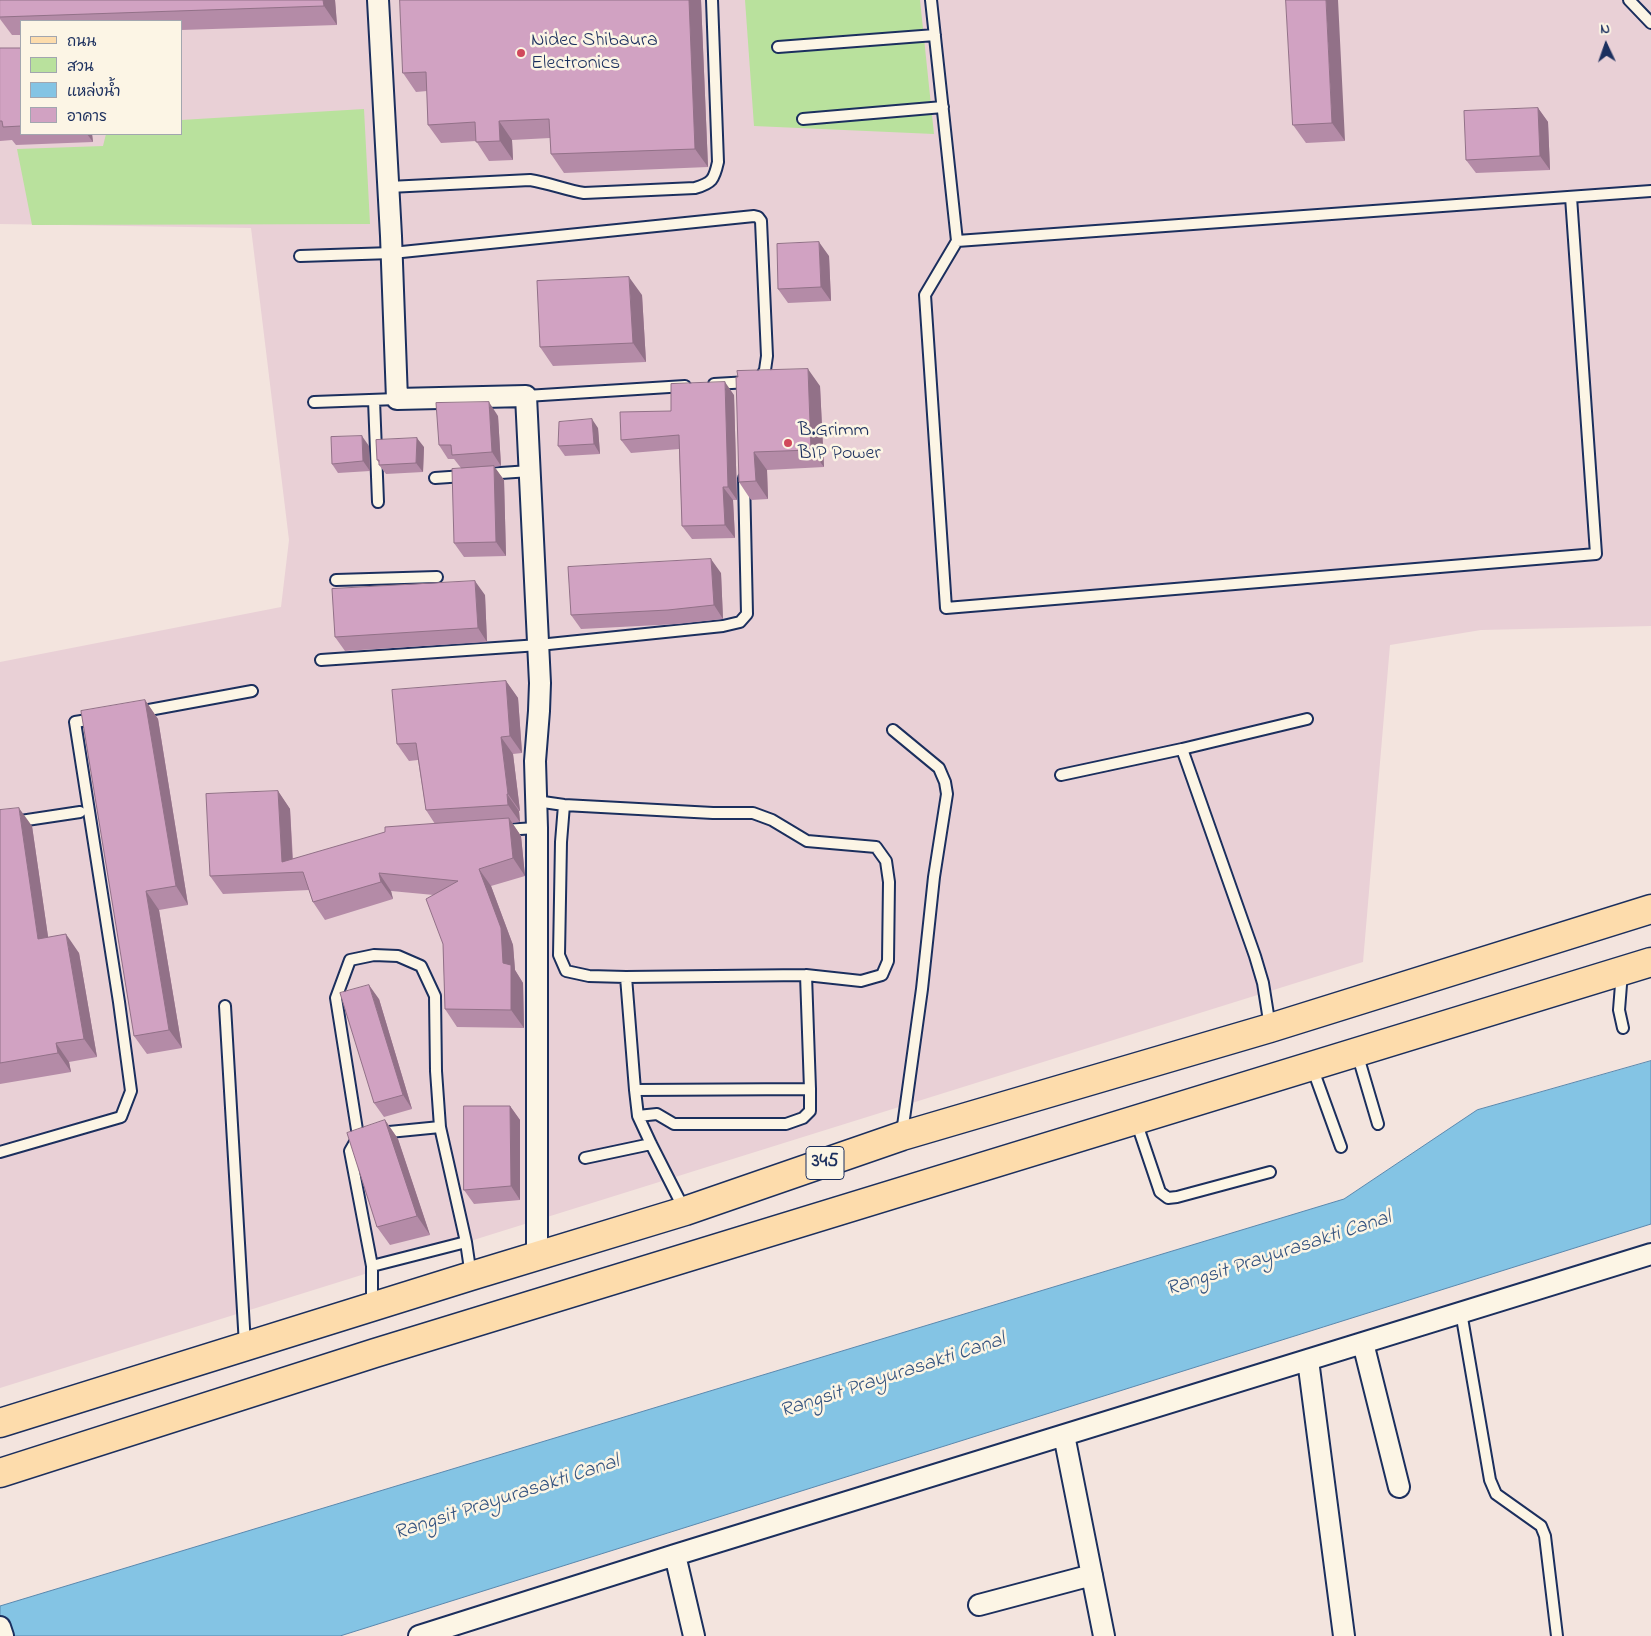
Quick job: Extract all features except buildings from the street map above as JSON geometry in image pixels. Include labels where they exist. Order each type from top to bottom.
[{"type":"main road","name":"345","points":[[0,1423],[685,1211],[902,1136],[1270,1028],[1651,909]]},
{"type":"main road","name":"345","points":[[0,1473],[394,1348],[1651,962]]},
{"type":"street","points":[[378,0],[389,187],[397,399],[526,396],[539,645],[539,711],[535,761],[537,828],[537,1256]]},
{"type":"street","points":[[419,1636],[675,1555],[1651,1254]]},
{"type":"street","points":[[1363,1343],[1399,1487]]},
{"type":"street","points":[[1308,1360],[1344,1636]]},
{"type":"street","points":[[1064,1435],[1104,1636]]},
{"type":"street","points":[[675,1555],[694,1636]]},
{"type":"street","points":[[980,1605],[1092,1575]]},
{"type":"street","points":[[0,1627],[3,1636]]},
{"type":"lane","points":[[389,187],[530,180],[546,182],[569,191],[584,193],[695,188],[708,184],[715,176],[718,162],[712,0]]},
{"type":"lane","points":[[931,0],[957,241],[926,295],[946,608],[1596,554],[1571,197]]},
{"type":"lane","points":[[1629,0],[1651,23]]},
{"type":"lane","points":[[778,47],[935,35]]},
{"type":"lane","points":[[803,119],[943,107]]},
{"type":"lane","points":[[957,241],[1651,191]]},
{"type":"lane","points":[[300,256],[392,252],[758,217],[761,221],[767,356],[765,370],[761,377],[741,386],[697,385],[526,396]]},
{"type":"lane","points":[[314,402],[397,399]]},
{"type":"lane","points":[[374,400],[378,502]]},
{"type":"lane","points":[[322,660],[539,645],[723,626],[740,622],[747,614],[743,465]]},
{"type":"lane","points":[[435,478],[530,471]]},
{"type":"lane","points":[[336,580],[438,577]]},
{"type":"lane","points":[[127,714],[252,691]]},
{"type":"lane","points":[[0,1152],[121,1117],[131,1090],[75,722],[100,718]]},
{"type":"lane","points":[[1061,776],[1307,720]]},
{"type":"lane","points":[[893,730],[939,768],[945,782],[947,794],[934,877],[922,989],[902,1136]]},
{"type":"lane","points":[[1182,749],[1263,983],[1270,1028]]},
{"type":"lane","points":[[536,801],[564,805],[713,813],[753,813],[772,820],[807,841],[876,847],[886,861],[888,882],[888,961],[882,975],[861,981],[806,974],[626,977],[589,976],[566,971],[559,954],[560,842],[564,805]]},
{"type":"lane","points":[[0,824],[80,812]]},
{"type":"lane","points":[[490,831],[537,828]]},
{"type":"lane","points":[[372,1307],[372,1266],[350,1151],[358,1136],[336,998],[350,960],[374,955],[398,956],[421,966],[435,996],[436,1071],[440,1127],[466,1242],[471,1276]]},
{"type":"lane","points":[[1622,971],[1619,1010],[1623,1028]]},
{"type":"lane","points":[[638,1116],[656,1114],[674,1124],[786,1124],[803,1118],[810,1111],[806,974]]},
{"type":"lane","points":[[626,977],[638,1116],[685,1211]]},
{"type":"lane","points":[[225,1006],[245,1346]]},
{"type":"lane","points":[[1357,1052],[1378,1124]]},
{"type":"lane","points":[[1311,1066],[1340,1147]]},
{"type":"lane","points":[[635,1090],[810,1089]]},
{"type":"lane","points":[[1136,1120],[1160,1192],[1168,1198],[1177,1198],[1270,1172]]},
{"type":"lane","points":[[358,1136],[415,1128],[440,1127]]},
{"type":"lane","points":[[585,1158],[651,1144]]},
{"type":"lane","points":[[372,1266],[466,1242]]},
{"type":"lane","points":[[1462,1312],[1490,1480],[1496,1494],[1541,1526],[1545,1536],[1557,1636]]},
{"type":"shaded area","points":[[0,0],[1651,0],[1651,626],[1481,630],[1390,645],[1363,962],[0,1388],[0,662],[281,607],[289,540],[251,228],[0,224]]},
{"type":"green space","points":[[745,0],[920,0],[934,134],[754,126]]},
{"type":"green space","points":[[364,109],[370,224],[32,225],[17,149],[103,146],[106,135],[182,135],[182,120]]},
{"type":"water","name":"Rangsit Prayurasakti Canal","points":[[1651,1061],[1651,1224],[340,1636],[0,1636],[0,1606],[1344,1199],[1477,1110]]},
{"type":"place","name":"Nidec Shibaura Electronics","points":[[521,53]]},
{"type":"place","name":"B.Grimm BIP Power","points":[[788,443]]}]
